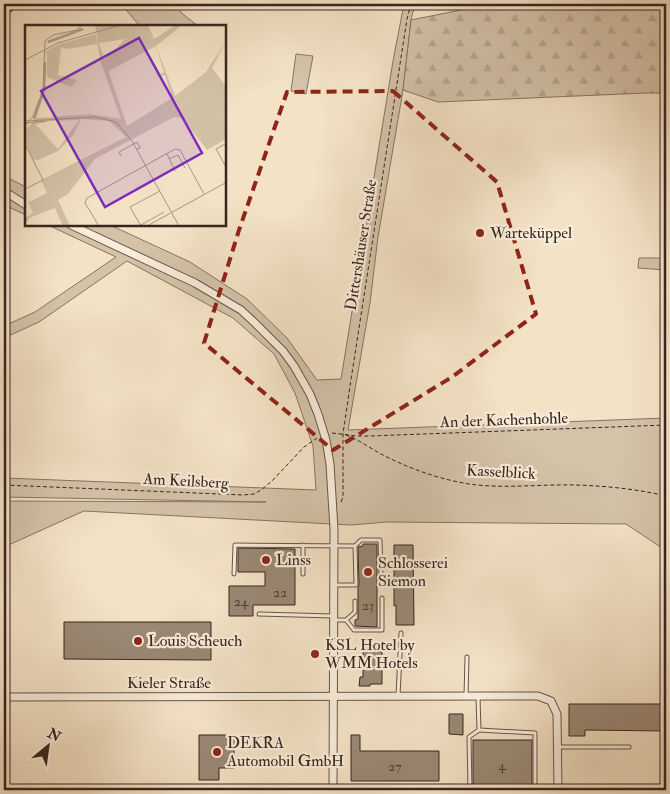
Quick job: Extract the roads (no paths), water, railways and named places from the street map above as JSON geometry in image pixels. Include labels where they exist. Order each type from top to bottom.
[{"type":"street","points":[[4,191],[25,204]]},
{"type":"street","points":[[4,197],[25,205]]},
{"type":"street","points":[[73,226],[195,283],[241,310],[270,337],[294,366],[310,394],[324,434],[330,464],[334,545],[333,790]]},
{"type":"street","name":"Kieler Straße","points":[[4,697],[538,696],[551,701],[557,714],[558,790]]},
{"type":"lane","points":[[334,585],[356,585],[355,546],[361,540],[380,540],[381,575]]},
{"type":"lane","points":[[234,574],[235,545],[355,546]]},
{"type":"lane","points":[[303,546],[303,574]]},
{"type":"lane","points":[[259,614],[334,618],[346,620],[354,630],[382,630],[382,598]]},
{"type":"lane","points":[[346,620],[355,612],[355,601]]},
{"type":"lane","points":[[398,696],[401,633]]},
{"type":"lane","points":[[466,657],[466,696]]},
{"type":"lane","points":[[478,696],[478,730]]},
{"type":"lane","points":[[470,790],[469,737],[478,730],[536,732],[535,790]]},
{"type":"lane","points":[[558,747],[629,747]]},
{"type":"waterway","points":[[4,17],[19,4]]},
{"type":"place","name":"Warteküppel","points":[[480,233]]},
{"type":"place","name":"Linss","points":[[266,560]]},
{"type":"place","name":"Schlosserei Siemon","points":[[368,572]]},
{"type":"place","name":"Louis Scheuch","points":[[138,641]]},
{"type":"place","name":"KSL Hotel by WMM Hotels","points":[[315,654]]},
{"type":"place","name":"DEKRA Automobil GmbH","points":[[217,752]]}]
